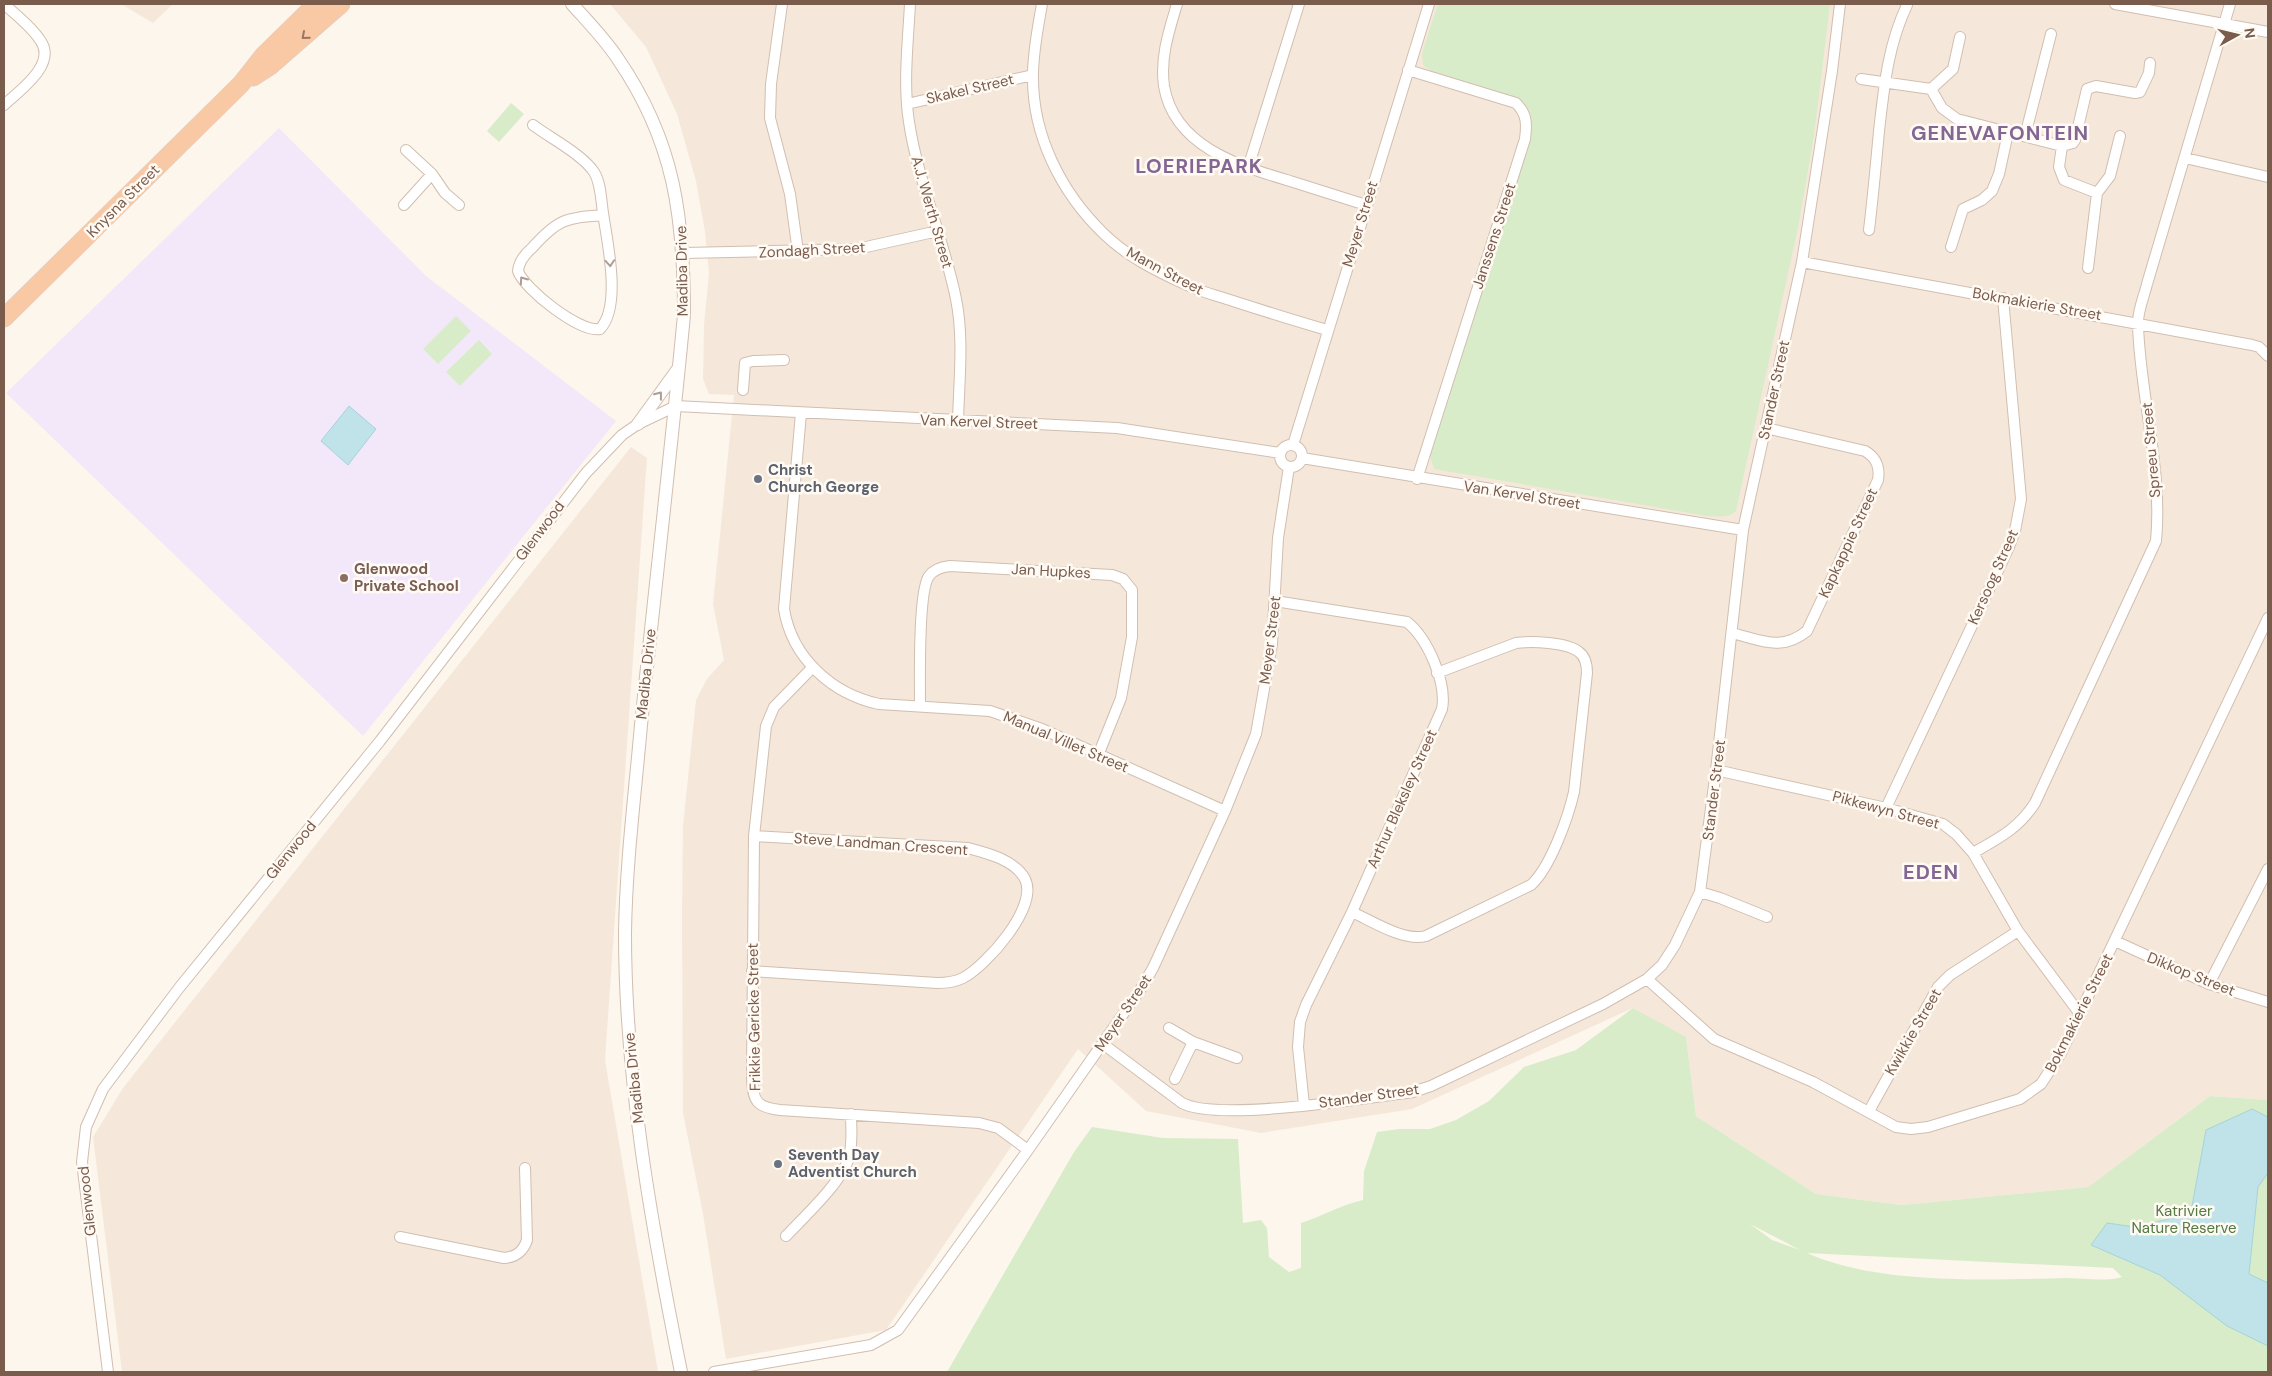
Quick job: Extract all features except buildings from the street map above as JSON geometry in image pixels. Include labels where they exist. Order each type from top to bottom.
[{"type":"highway","name":"Knysna Street","points":[[4,318],[241,84],[258,62],[316,4]]},
{"type":"highway","name":"Knysna Street","points":[[241,84],[270,66],[341,4]]},
{"type":"street","points":[[4,4],[37,36],[44,49],[43,60],[38,71],[4,105]]},
{"type":"street","name":"Madiba Drive","points":[[572,4],[618,59],[639,93],[659,134],[677,197],[684,253],[684,315],[635,791],[627,881],[625,935],[627,1004],[637,1115],[681,1372]]},
{"type":"street","points":[[782,4],[771,84],[770,111],[774,137],[790,194],[798,252]]},
{"type":"street","name":"A.J. Werth Street","points":[[910,4],[908,104],[913,146],[956,298],[958,315],[958,420]]},
{"type":"street","name":"Mann Street","points":[[1042,4],[1034,46],[1032,75],[1037,115],[1050,159],[1071,194],[1104,234],[1132,256],[1187,285],[1327,330]]},
{"type":"street","points":[[1177,4],[1164,46],[1164,86],[1168,100],[1185,130],[1202,145],[1220,156],[1248,168],[1366,205]]},
{"type":"street","points":[[1248,168],[1300,4]]},
{"type":"street","name":"Meyer Street","points":[[1293,445],[1429,4]]},
{"type":"street","name":"Stander Street","points":[[1102,1044],[1190,1107],[1238,1110],[1304,1105],[1423,1090],[1603,1004],[1647,979],[1662,964],[1675,945],[1700,892],[1743,530],[1802,262],[1832,71],[1840,4]]},
{"type":"street","points":[[2115,4],[2268,32]]},
{"type":"street","name":"Spreeu Street","points":[[1973,853],[2017,826],[2035,803],[2156,541],[2155,484],[2138,323],[2147,284],[2230,4]]},
{"type":"street","points":[[1869,230],[1884,81],[1891,46],[1907,5]]},
{"type":"street","points":[[2025,136],[2050,34]]},
{"type":"street","points":[[1931,89],[1953,69],[1960,37]]},
{"type":"street","points":[[1931,89],[1942,108],[1953,117],[2062,146],[2073,143],[2076,140],[2087,89],[2096,86],[2138,93],[2143,88],[2149,73],[2150,63]]},
{"type":"street","name":"Janssens Street","points":[[1408,70],[1516,103],[1525,115],[1527,126],[1525,139],[1417,478]]},
{"type":"street","name":"Skakel Street","points":[[908,104],[1032,75]]},
{"type":"street","points":[[1861,78],[1931,89]]},
{"type":"street","points":[[533,125],[588,164],[597,178],[609,249],[612,280],[608,317],[600,329],[594,330],[569,318],[524,284],[518,271],[518,265],[549,228],[572,218],[603,215]]},
{"type":"street","points":[[1951,247],[1963,209],[1984,198],[1994,188],[2008,133]]},
{"type":"street","points":[[2088,268],[2097,193],[2110,176],[2120,136]]},
{"type":"street","points":[[2062,146],[2059,167],[2062,178],[2067,183],[2097,193]]},
{"type":"street","points":[[406,150],[428,168],[445,192],[459,205]]},
{"type":"street","points":[[2185,158],[2268,176]]},
{"type":"street","points":[[404,205],[432,174]]},
{"type":"street","name":"Zondagh Street","points":[[684,253],[857,250],[938,231]]},
{"type":"street","name":"Bokmakierie Street","points":[[1802,262],[2252,345],[2259,347],[2268,356]]},
{"type":"street","name":"Kersoog Street","points":[[1886,808],[2009,547],[2020,513],[2003,298]]},
{"type":"street","points":[[743,390],[744,365],[747,362],[784,360]]},
{"type":"street","points":[[638,424],[679,366]]},
{"type":"street","name":"Van Kervel Street","points":[[676,406],[801,414],[1117,428],[1280,454]]},
{"type":"street","name":"Glenwood","points":[[108,1372],[82,1162],[86,1127],[103,1089],[179,988],[380,741],[563,500],[598,458],[622,435],[638,424],[676,406]]},
{"type":"street","name":"Manual Villet Street","points":[[801,414],[784,609],[787,625],[793,638],[812,668],[852,696],[862,700],[879,704],[920,705],[990,711],[1042,729],[1225,811]]},
{"type":"street","name":"Kapkappie Street","points":[[1732,633],[1778,644],[1795,639],[1807,631],[1878,480],[1878,465],[1875,459],[1865,451],[1766,428]]},
{"type":"street","points":[[1286,445],[1293,445],[1299,448],[1302,458],[1298,464],[1289,467],[1281,461],[1280,454],[1286,445]]},
{"type":"street","name":"Van Kervel Street","points":[[1302,458],[1743,530]]},
{"type":"street","name":"Meyer Street","points":[[714,1372],[871,1345],[893,1334],[902,1326],[970,1228],[1028,1150],[1153,968],[1225,811],[1256,734],[1272,644],[1280,524],[1289,467]]},
{"type":"street","name":"Jan Hupkes","points":[[920,705],[924,594],[930,575],[937,569],[950,566],[1112,576],[1123,579],[1132,590],[1132,637],[1121,698],[1099,754]]},
{"type":"street","name":"Arthur Bleksley Street","points":[[1275,600],[1407,622],[1422,638],[1444,690],[1442,709],[1352,912],[1306,1005],[1300,1022],[1298,1047],[1304,1105]]},
{"type":"street","name":"Bokmakierie Street","points":[[1647,979],[1714,1039],[1776,1065],[1869,1111],[1883,1122],[1896,1128],[1911,1129],[1945,1123],[2020,1099],[2041,1084],[2052,1071],[2268,618]]},
{"type":"street","points":[[1352,912],[1407,937],[1418,938],[1426,936],[1531,885],[1542,874],[1570,810],[1575,783],[1587,673],[1585,659],[1580,653],[1561,645],[1529,641],[1516,643],[1437,673]]},
{"type":"street","name":"Frikkie Gericke Street","points":[[812,668],[784,695],[768,716],[754,836],[753,1094],[756,1100],[767,1109],[990,1125],[998,1128],[1028,1150]]},
{"type":"street","name":"Pikkewyn Street","points":[[1716,770],[1886,808],[1943,824],[1956,834],[1973,853],[2018,930],[2080,1014]]},
{"type":"street","name":"Steve Landman Crescent","points":[[752,971],[937,983],[956,981],[973,972],[991,956],[1019,913],[1027,887],[1026,881],[1018,870],[997,857],[968,848],[754,836]]},
{"type":"street","points":[[2208,984],[2264,890],[2268,869]]},
{"type":"street","points":[[1700,892],[1766,917]]},
{"type":"street","name":"Kwikkie Street","points":[[1869,1111],[1938,987],[1950,975],[2018,930]]},
{"type":"street","name":"Dikkop Street","points":[[2115,941],[2208,984],[2268,1002]]},
{"type":"street","points":[[1169,1028],[1193,1042],[1237,1058]]},
{"type":"street","points":[[1175,1079],[1193,1042]]},
{"type":"street","points":[[786,1236],[816,1205],[844,1168],[851,1147],[851,1114]]},
{"type":"street","points":[[400,1237],[444,1248],[504,1258],[517,1255],[527,1240],[525,1168]]},
{"type":"shaded area","points":[[121,4],[173,4],[153,23]]},
{"type":"shaded area","points":[[610,4],[2268,4],[2268,1100],[2210,1096],[2088,1187],[1902,1205],[1816,1194],[1696,1116],[1686,1038],[1633,1008],[1412,1109],[1261,1133],[1146,1111],[1078,1049],[886,1330],[726,1359],[703,1214],[683,1113],[682,916],[683,826],[696,700],[707,679],[724,660],[713,604],[734,395],[709,394],[703,379],[704,324],[709,273],[705,232],[696,181],[677,114],[646,47]]},
{"type":"shaded area","name":"Glenwood Private School","points":[[279,128],[426,276],[616,421],[363,736],[6,393]]},
{"type":"shaded area","points":[[631,447],[647,458],[605,1060],[658,1372],[122,1372],[93,1137],[123,1088]]},
{"type":"green space","points":[[1438,4],[1830,4],[1814,136],[1798,228],[1736,511],[1733,514],[1707,516],[1434,469],[1430,456],[1532,128],[1529,112],[1520,100],[1433,72],[1423,65],[1422,53]]},
{"type":"green space","points":[[511,103],[524,114],[499,142],[487,131]]},
{"type":"green space","points":[[456,316],[471,331],[438,364],[423,349]]},
{"type":"green space","points":[[479,340],[492,354],[460,386],[446,372]]},
{"type":"green space","name":"Katrivier Nature Reserve","points":[[1633,1008],[1686,1037],[1696,1116],[1816,1194],[1902,1205],[2088,1187],[2210,1096],[2268,1100],[2268,1372],[947,1372],[1074,1152],[1092,1127],[1163,1138],[1238,1139],[1243,1223],[1261,1220],[1267,1228],[1269,1257],[1289,1272],[1301,1268],[1301,1223],[1363,1200],[1364,1171],[1377,1132],[1399,1129],[1430,1129],[1456,1120],[1489,1101],[1524,1067],[1576,1050]],"holes":[[[1750,1224],[1800,1250],[1772,1240]],[[1807,1253],[2113,1268],[2122,1277],[2102,1280],[2065,1278],[1968,1279],[1899,1276],[1866,1271]]]},
{"type":"water","points":[[349,406],[376,429],[348,465],[321,441]]},
{"type":"water","points":[[2252,1109],[2268,1117],[2268,1173],[2258,1187],[2249,1274],[2268,1283],[2268,1346],[2227,1326],[2160,1275],[2091,1245],[2107,1223],[2135,1227],[2177,1217],[2192,1206],[2206,1130]]},
{"type":"place","name":"Christ Church George","points":[[758,479]]},
{"type":"place","name":"Glenwood Private School","points":[[344,578]]},
{"type":"place","name":"Seventh Day Adventist Church","points":[[778,1164]]},
{"type":"district","name":"GENEVAFONTEIN","points":[[2000,133]]},
{"type":"district","name":"LOERIEPARK","points":[[1199,166]]},
{"type":"district","name":"EDEN","points":[[1931,872]]}]
